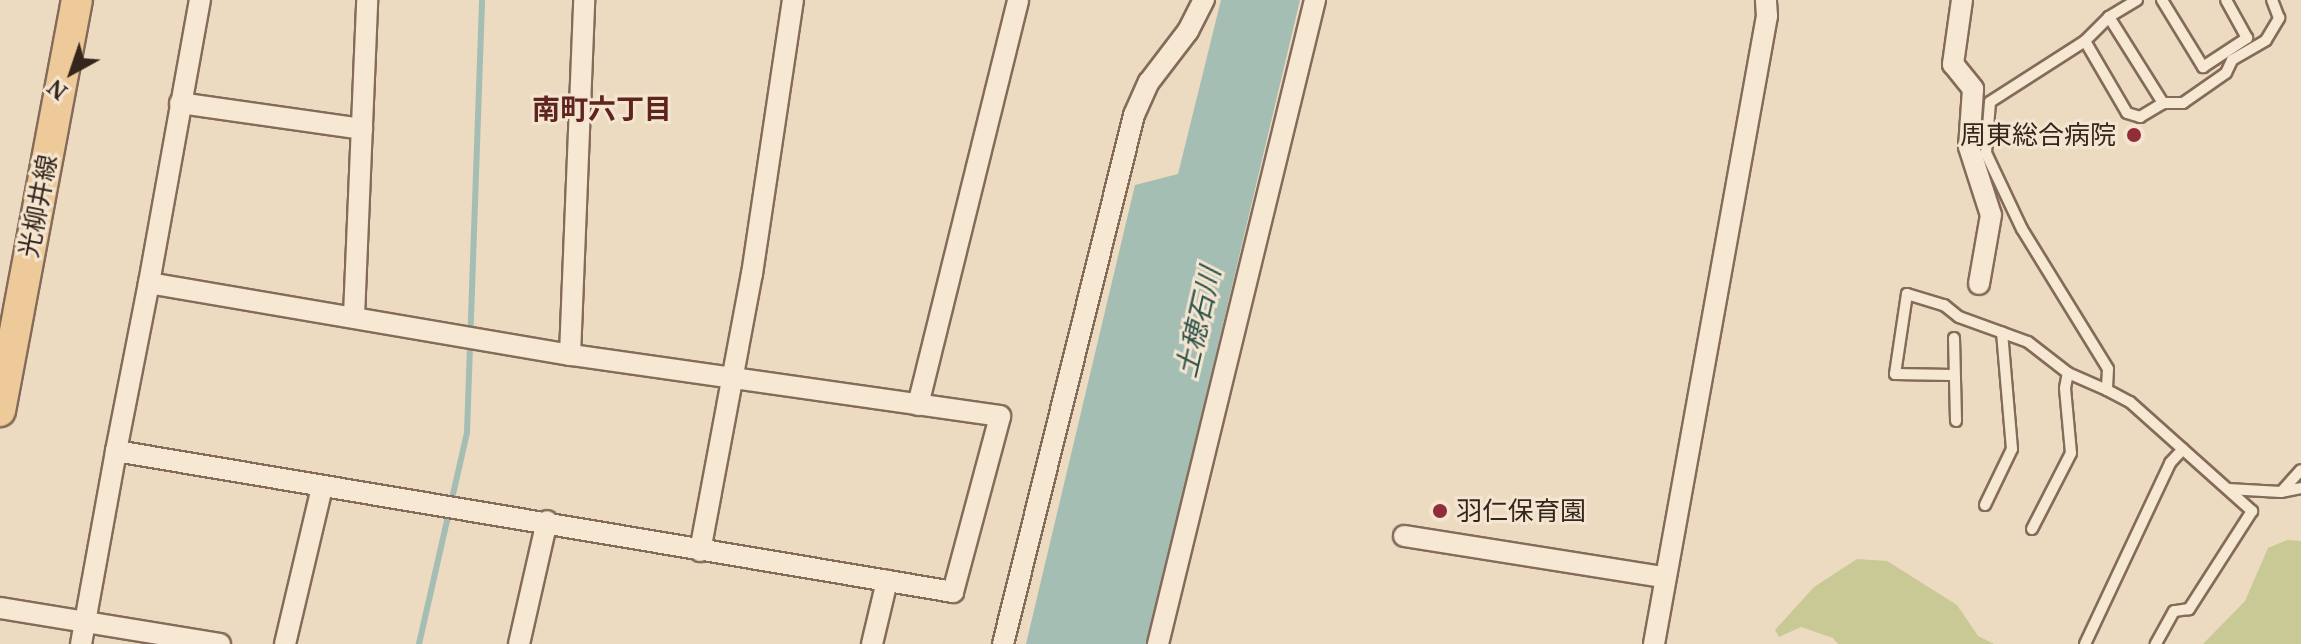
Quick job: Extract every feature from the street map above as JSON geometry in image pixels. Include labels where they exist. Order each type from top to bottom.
[{"type":"main road","name":"光柳井線","points":[[0,411],[77,0]]},
{"type":"street","points":[[81,644],[200,0]]},
{"type":"street","points":[[354,316],[367,0]]},
{"type":"street","points":[[570,355],[584,0]]},
{"type":"street","points":[[700,551],[752,274],[793,0]]},
{"type":"street","points":[[918,405],[1018,0]]},
{"type":"street","points":[[1003,644],[1134,115],[1149,82],[1188,31],[1204,0]]},
{"type":"street","points":[[1158,644],[1315,0]]},
{"type":"street","points":[[1654,644],[1663,577],[1767,16],[1766,0]]},
{"type":"street","points":[[1962,0],[1953,64],[1973,89],[1969,147],[1991,215],[1979,284]]},
{"type":"street","points":[[180,103],[362,129]]},
{"type":"street","points":[[116,451],[322,488],[547,521],[700,551],[953,592],[1000,416],[570,355],[149,283]]},
{"type":"street","points":[[285,644],[322,488]]},
{"type":"street","points":[[519,644],[547,521]]},
{"type":"street","points":[[1404,536],[1663,577]]},
{"type":"street","points":[[872,644],[887,581]]},
{"type":"street","points":[[0,608],[220,644]]},
{"type":"lane","points":[[2107,390],[2108,369],[2022,229],[1986,153],[1990,102],[2085,41],[2109,17],[2137,0]]},
{"type":"lane","points":[[2162,0],[2203,67],[2247,38],[2226,0]]},
{"type":"lane","points":[[2085,41],[2127,113],[2140,117],[2163,103],[2183,103],[2226,73],[2232,60],[2266,40],[2279,18],[2272,0]]},
{"type":"lane","points":[[2109,17],[2163,103]]},
{"type":"lane","points":[[1952,375],[1895,374],[1907,294],[1944,305],[1959,317],[2028,342],[2068,373],[2130,402],[2252,511],[2189,609],[2174,611],[2156,644]]},
{"type":"lane","points":[[1985,505],[2012,449],[2002,332]]},
{"type":"lane","points":[[1954,338],[1952,375],[1956,421]]},
{"type":"lane","points":[[2032,529],[2071,453],[2065,388],[2068,373]]},
{"type":"lane","points":[[2085,644],[2170,463],[2183,449]]},
{"type":"lane","points":[[2281,492],[2301,470]]},
{"type":"lane","points":[[2228,489],[2281,492],[2301,488]]},
{"type":"green space","points":[[2287,540],[2301,541],[2301,644],[2203,644],[2245,601],[2268,548]]},
{"type":"green space","points":[[1857,559],[1887,561],[1957,605],[1978,636],[1994,644],[1838,644],[1833,638],[1801,627],[1779,637],[1775,630],[1814,587]]},
{"type":"water","name":"土穂石川","points":[[1221,0],[1300,0],[1147,644],[1026,644],[1135,185],[1178,174]]},
{"type":"waterway","points":[[419,644],[467,432],[482,0]]},
{"type":"place","name":"周東総合病院","points":[[2134,135]]},
{"type":"place","name":"羽仁保育園","points":[[1440,511]]},
{"type":"district","name":"南町六丁目","points":[[602,108]]}]
